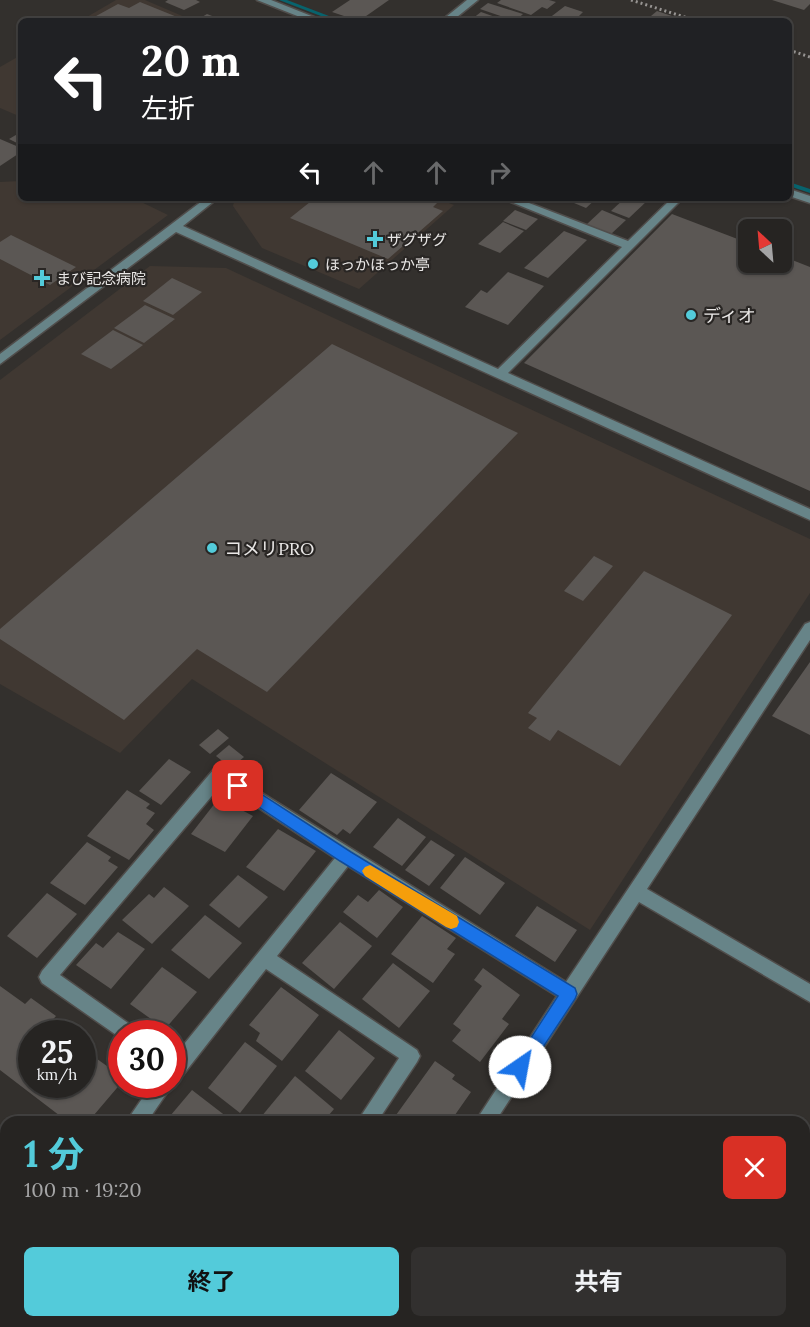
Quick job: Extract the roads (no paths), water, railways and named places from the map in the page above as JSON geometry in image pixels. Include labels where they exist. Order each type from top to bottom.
[{"type":"street","points":[[262,0],[311,18]]},
{"type":"street","points":[[450,18],[473,0]]},
{"type":"street","points":[[792,193],[810,200]]},
{"type":"street","points":[[0,360],[209,201]]},
{"type":"street","points":[[514,201],[630,246]]},
{"type":"street","points":[[500,374],[675,201]]},
{"type":"street","points":[[175,227],[810,515]]},
{"type":"street","points":[[488,1116],[810,628]]},
{"type":"street","points":[[109,1020],[48,977],[220,774],[346,856],[569,994]]},
{"type":"street","points":[[186,1053],[346,856]]},
{"type":"street","points":[[636,891],[810,994]]},
{"type":"street","points":[[264,958],[411,1056],[370,1116]]},
{"type":"street","points":[[140,1116],[153,1098]]},
{"type":"waterway","points":[[282,0],[331,18]]},
{"type":"waterway","points":[[792,185],[810,191]]},
{"type":"place","name":"ザグザグ","points":[[375,239]]},
{"type":"place","name":"ほっかほっか亭","points":[[313,264]]},
{"type":"place","name":"まび記念病院","points":[[42,278]]},
{"type":"place","name":"ディオ","points":[[691,315]]},
{"type":"place","name":"コメリPRO","points":[[212,548]]}]
